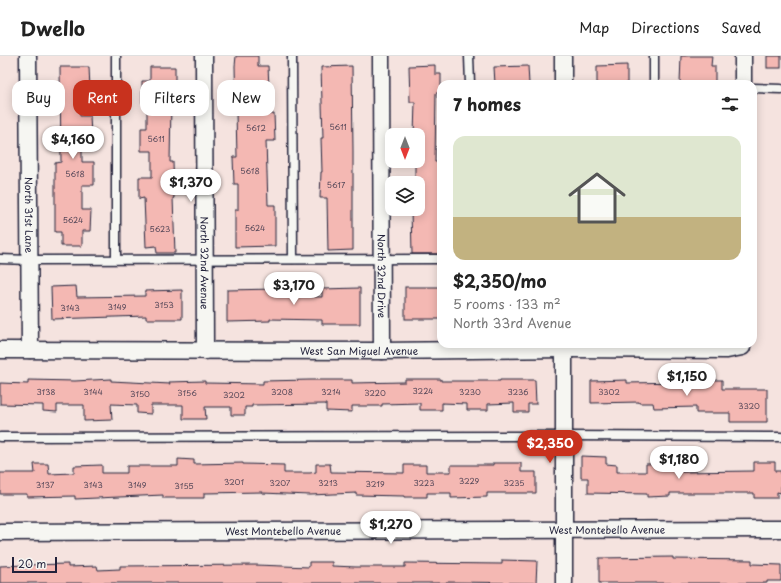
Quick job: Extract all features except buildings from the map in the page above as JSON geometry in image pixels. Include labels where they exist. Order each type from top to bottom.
[{"type":"street","name":"North 31st Lane","points":[[28,56],[30,350]]},
{"type":"street","name":"North 32nd Avenue","points":[[204,56],[205,351]]},
{"type":"street","name":"North 32nd Drive","points":[[381,56],[382,351]]},
{"type":"street","points":[[563,56],[563,80]]},
{"type":"street","points":[[742,80],[743,56]]},
{"type":"street","name":"West San Miguel Avenue","points":[[0,350],[382,351],[518,348]]},
{"type":"street","points":[[564,348],[564,583]]},
{"type":"street","name":"West San Miguel Avenue","points":[[618,348],[727,350],[734,348]]},
{"type":"street","name":"West Montebello Avenue","points":[[0,532],[781,529]]},
{"type":"lane","points":[[116,56],[116,259]]},
{"type":"lane","points":[[292,56],[294,259]]},
{"type":"lane","points":[[469,56],[470,80]]},
{"type":"lane","points":[[654,56],[654,80]]},
{"type":"lane","points":[[757,88],[781,89]]},
{"type":"lane","points":[[0,259],[437,259]]},
{"type":"lane","points":[[0,437],[781,437]]}]
